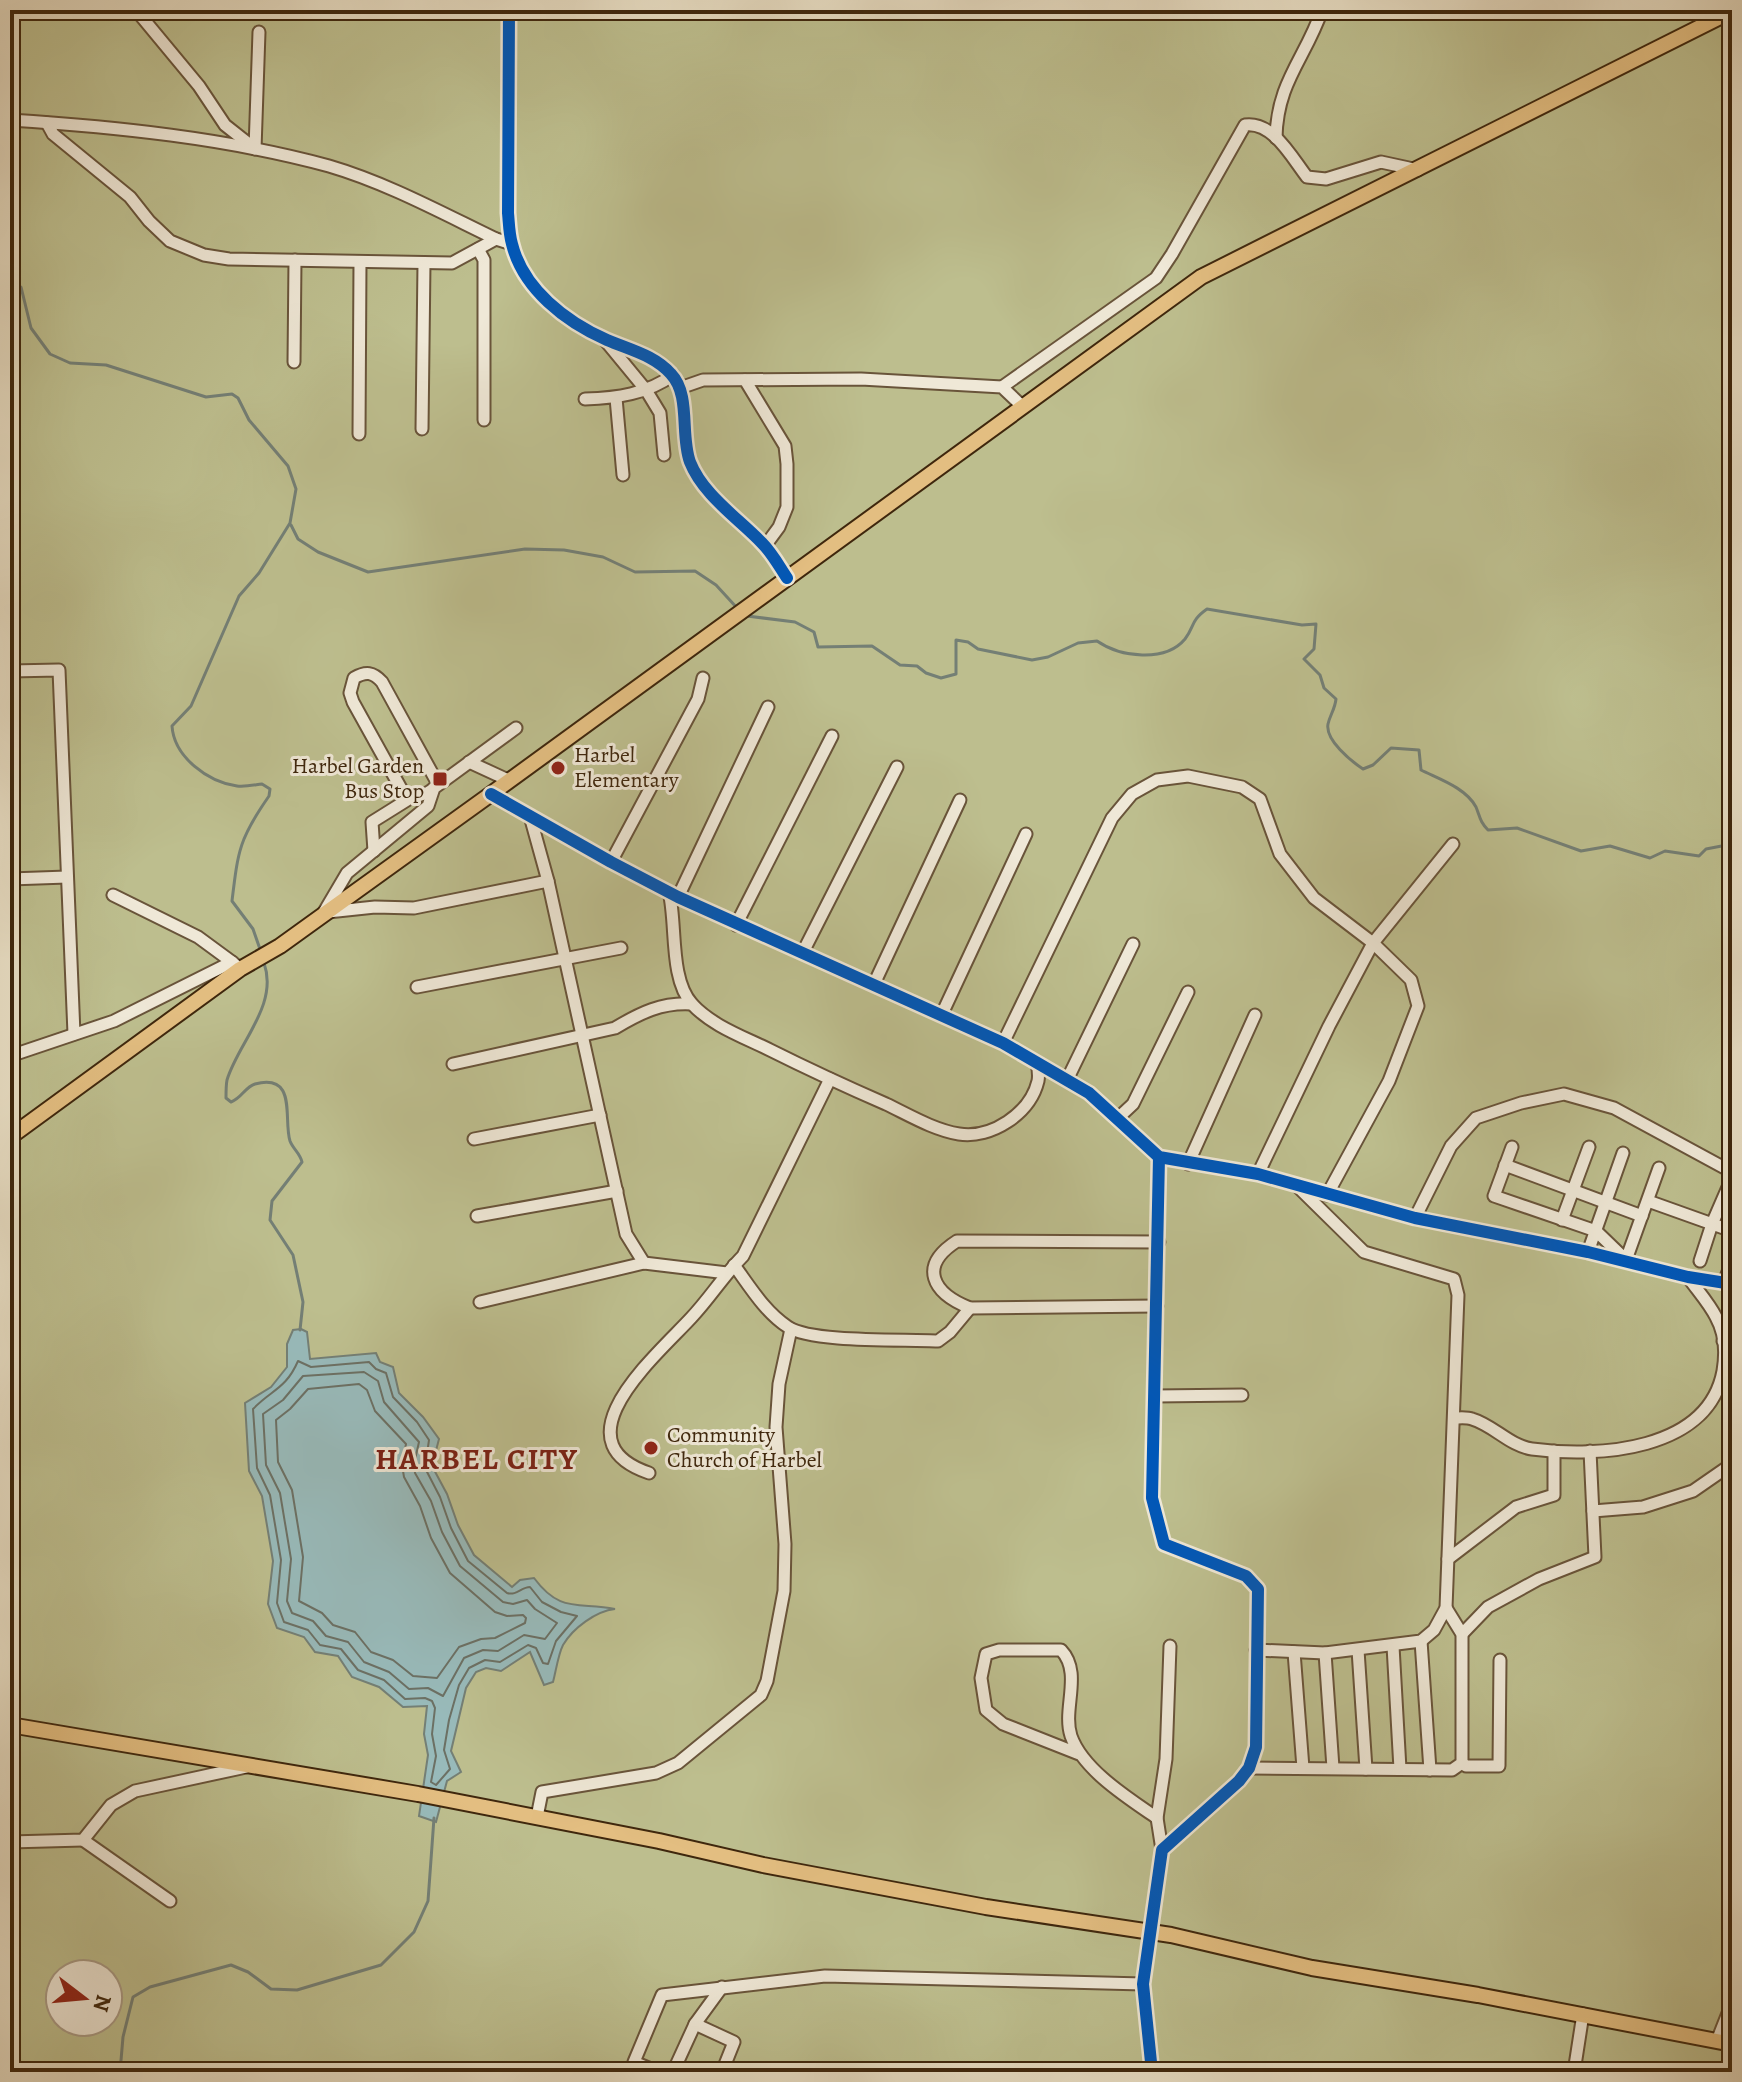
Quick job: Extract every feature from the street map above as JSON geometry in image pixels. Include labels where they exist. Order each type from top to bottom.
[{"type":"main road","points":[[10,1137],[239,966],[280,946],[1201,277],[1732,11]]},
{"type":"main road","points":[[10,1725],[418,1794],[778,1868],[986,1907],[1149,1932],[1312,1968],[1583,2014],[1724,2042]]},
{"type":"street","points":[[136,10],[199,86],[225,125],[255,149]]},
{"type":"street","points":[[509,10],[508,213],[512,244],[523,272],[546,302],[603,338],[654,359],[673,375],[680,388],[685,445],[690,463],[702,485],[765,546],[787,578]]},
{"type":"street","points":[[1276,138],[1276,116],[1285,83],[1316,28],[1322,10]]},
{"type":"street","points":[[255,149],[259,32]]},
{"type":"street","points":[[10,120],[142,132],[255,149],[330,167],[380,184],[512,244]]},
{"type":"street","points":[[47,123],[53,134],[130,197],[170,241],[204,255],[229,259],[452,263],[496,239]]},
{"type":"street","points":[[680,388],[703,380],[861,379],[1002,387],[1156,278],[1245,125],[1253,124],[1269,130],[1307,177],[1326,179],[1381,162],[1418,170]]},
{"type":"street","points":[[478,249],[484,260],[484,420]]},
{"type":"street","points":[[294,362],[295,260]]},
{"type":"street","points":[[359,434],[360,262]]},
{"type":"street","points":[[422,429],[424,263]]},
{"type":"street","points":[[603,338],[646,390],[660,413],[664,455]]},
{"type":"street","points":[[585,399],[616,398],[646,390],[673,375]]},
{"type":"street","points":[[745,380],[785,446],[787,507],[779,527],[765,546]]},
{"type":"street","points":[[1002,387],[1022,406]]},
{"type":"street","points":[[616,398],[623,475]]},
{"type":"street","points":[[10,671],[59,670],[74,1034]]},
{"type":"street","points":[[324,913],[347,873],[428,806],[436,786],[382,682],[374,674],[364,673],[354,678],[350,693],[404,794],[412,797]]},
{"type":"street","points":[[611,862],[698,699],[703,678]]},
{"type":"street","points":[[768,707],[673,894],[677,966],[683,989],[692,1004],[722,1027],[940,1129],[960,1134],[982,1134],[1005,1124],[1027,1104],[1039,1080],[1037,1063]]},
{"type":"street","points":[[374,851],[372,822],[412,797],[427,794],[516,728]]},
{"type":"street","points":[[736,925],[832,736]]},
{"type":"street","points":[[469,762],[508,780]]},
{"type":"street","points":[[803,952],[897,767]]},
{"type":"street","points":[[1003,1043],[1112,818],[1132,794],[1157,780],[1188,776],[1242,787],[1260,799],[1280,854],[1314,898],[1373,943],[1411,980],[1418,1006],[1389,1081],[1327,1195]]},
{"type":"street","points":[[491,794],[611,862],[736,925],[1003,1043],[1089,1093],[1159,1157],[1258,1174],[1415,1218],[1626,1260],[1688,1277],[1728,1283],[1732,1262]]},
{"type":"street","points":[[874,984],[960,800]]},
{"type":"street","points":[[530,816],[548,881],[626,1234],[644,1263]]},
{"type":"street","points":[[942,1014],[1026,834]]},
{"type":"street","points":[[1258,1174],[1373,943],[1453,844]]},
{"type":"street","points":[[10,879],[67,877]]},
{"type":"street","points":[[324,913],[375,907],[414,908],[548,881]]},
{"type":"street","points":[[113,895],[198,937],[239,966]]},
{"type":"street","points":[[1067,1080],[1133,944]]},
{"type":"street","points":[[417,987],[621,948]]},
{"type":"street","points":[[10,1056],[114,1021],[239,966]]},
{"type":"street","points":[[1118,1118],[1133,1104],[1188,992]]},
{"type":"street","points":[[453,1064],[615,1028],[637,1015],[672,1002],[692,1004]]},
{"type":"street","points":[[1188,1164],[1255,1015]]},
{"type":"street","points":[[649,1473],[631,1467],[618,1456],[613,1446],[611,1424],[616,1404],[630,1382],[714,1293],[743,1256],[830,1079]]},
{"type":"street","points":[[1415,1218],[1451,1146],[1476,1118],[1521,1103],[1564,1094],[1614,1108],[1732,1175],[1700,1261]]},
{"type":"street","points":[[474,1139],[600,1115]]},
{"type":"street","points":[[1512,1147],[1494,1196],[1596,1231],[1626,1260]]},
{"type":"street","points":[[1562,1220],[1589,1147]]},
{"type":"street","points":[[1588,1252],[1623,1153]]},
{"type":"street","points":[[1159,1157],[1152,1498],[1164,1544],[1246,1576],[1258,1589],[1256,1747],[1249,1768],[1239,1781],[1162,1850]]},
{"type":"street","points":[[1505,1165],[1642,1216]]},
{"type":"street","points":[[1626,1260],[1659,1168]]},
{"type":"street","points":[[1256,1650],[1325,1653],[1421,1641],[1434,1630],[1446,1608],[1458,1295],[1454,1279],[1364,1252],[1298,1186]]},
{"type":"street","points":[[477,1216],[617,1191]]},
{"type":"street","points":[[1648,1201],[1732,1231]]},
{"type":"street","points":[[1157,1306],[970,1308],[951,1300],[940,1291],[935,1279],[935,1263],[943,1250],[957,1241],[1159,1242]]},
{"type":"street","points":[[480,1302],[644,1263],[730,1269],[769,1312],[791,1329],[824,1336],[938,1341],[970,1308]]},
{"type":"street","points":[[1454,1418],[1472,1419],[1528,1448],[1554,1451],[1619,1449],[1660,1440],[1694,1420],[1711,1403],[1729,1354],[1717,1318],[1688,1277]]},
{"type":"street","points":[[1723,1341],[1732,1325]]},
{"type":"street","points":[[537,1817],[542,1792],[656,1773],[678,1763],[761,1695],[767,1681],[784,1591],[785,1544],[776,1427],[779,1384],[791,1329]]},
{"type":"street","points":[[1155,1396],[1242,1395]]},
{"type":"street","points":[[1448,1559],[1516,1507],[1554,1495],[1554,1451]]},
{"type":"street","points":[[1462,1634],[1488,1607],[1539,1579],[1595,1557],[1590,1451]]},
{"type":"street","points":[[1593,1511],[1643,1507],[1693,1491],[1732,1464]]},
{"type":"street","points":[[1446,1608],[1462,1634],[1462,1763]]},
{"type":"street","points":[[1421,1641],[1430,1770]]},
{"type":"street","points":[[1152,2072],[1143,1984],[1162,1850],[1157,1818],[1166,1759],[1170,1646]]},
{"type":"street","points":[[1393,1646],[1400,1769]]},
{"type":"street","points":[[1079,1754],[1069,1732],[1069,1658],[1061,1650],[999,1650],[986,1654],[981,1678],[986,1710],[1003,1724],[1079,1754],[1118,1790],[1157,1818]]},
{"type":"street","points":[[1358,1650],[1366,1769]]},
{"type":"street","points":[[1294,1652],[1303,1768]]},
{"type":"street","points":[[1325,1653],[1333,1768]]},
{"type":"street","points":[[1462,1763],[1466,1766],[1499,1766],[1500,1660]]},
{"type":"street","points":[[1249,1768],[1452,1770],[1462,1763]]},
{"type":"street","points":[[83,1840],[111,1805],[135,1791],[254,1765]]},
{"type":"street","points":[[10,1842],[83,1840],[170,1901]]},
{"type":"street","points":[[658,2072],[634,2062],[662,1995],[825,1976],[1143,1984]]},
{"type":"street","points":[[673,2072],[695,2024],[722,1987]]},
{"type":"street","points":[[1724,2042],[1732,2003]]},
{"type":"street","points":[[1574,2072],[1583,2014]]},
{"type":"street","points":[[695,2024],[734,2042],[722,2072]]},
{"type":"green space","points":[[10,10],[1732,10],[1732,2072],[10,2072]]},
{"type":"water","points":[[293,1330],[307,1332],[310,1359],[376,1353],[380,1362],[393,1367],[399,1393],[439,1439],[432,1466],[474,1555],[512,1587],[520,1580],[534,1578],[552,1597],[561,1601],[615,1609],[593,1617],[567,1639],[553,1682],[544,1685],[530,1652],[501,1671],[486,1668],[476,1672],[466,1688],[451,1751],[461,1772],[447,1781],[436,1822],[419,1816],[428,1755],[424,1734],[427,1706],[403,1707],[379,1687],[352,1677],[338,1656],[315,1652],[304,1637],[277,1628],[268,1604],[273,1561],[262,1496],[249,1471],[245,1403],[271,1387],[287,1367],[287,1344]]},
{"type":"waterway","points":[[10,282],[21,287],[31,328],[50,354],[70,363],[106,365],[206,397],[232,394],[238,398],[249,420],[288,466],[296,489],[290,523],[259,573],[239,596],[191,706],[172,726],[179,748],[204,773],[226,784],[262,784],[270,789],[242,846],[232,901],[253,929],[261,952]]},
{"type":"waterway","points":[[291,525],[298,539],[318,552],[368,572],[525,549],[564,550],[603,557],[635,572],[695,571],[716,585],[738,609]]},
{"type":"waterway","points":[[747,616],[795,622],[814,632],[818,647],[872,646],[900,665],[917,666],[941,678],[956,674],[956,640],[968,642],[978,649],[1032,660],[1048,657],[1078,643],[1097,641],[1130,654],[1166,652],[1185,639],[1195,620],[1207,609],[1302,625],[1316,624],[1314,649],[1304,659],[1320,675],[1324,688],[1336,699],[1328,724],[1331,737],[1363,769],[1373,765],[1391,748],[1419,750],[1421,770],[1466,794],[1488,830],[1517,828],[1581,851],[1610,846],[1650,858],[1665,851],[1699,856],[1706,849],[1732,844]]},
{"type":"waterway","points":[[264,963],[267,979],[262,1009],[232,1066],[226,1098],[231,1102],[252,1085],[269,1082],[278,1085],[286,1100],[290,1141],[302,1162],[272,1201],[270,1220],[293,1255],[303,1302],[300,1330]]},
{"type":"waterway","points":[[120,2072],[123,2037],[133,1997],[150,1987],[231,1965],[248,1972],[271,1989],[297,1990],[381,1965],[414,1932],[428,1901],[434,1818]]},
{"type":"cycle path","points":[[509,10],[508,213],[511,240],[518,260],[536,289],[562,314],[592,333],[649,358],[671,374],[681,393],[687,451],[696,474],[712,496],[766,547],[787,578]]},
{"type":"cycle path","points":[[491,794],[678,897],[1003,1043],[1089,1093],[1159,1157],[1258,1174],[1415,1218],[1732,1284]]},
{"type":"cycle path","points":[[1152,2072],[1143,1984],[1162,1850],[1239,1781],[1249,1768],[1256,1747],[1258,1589],[1246,1576],[1164,1544],[1152,1498],[1159,1157]]},
{"type":"place","name":"Harbel Elementary","points":[[558,768]]},
{"type":"place","name":"Harbel Garden Bus Stop","points":[[440,779]]},
{"type":"place","name":"Community Church of Harbel","points":[[651,1448]]},
{"type":"district","name":"HARBEL CITY","points":[[477,1459]]}]
